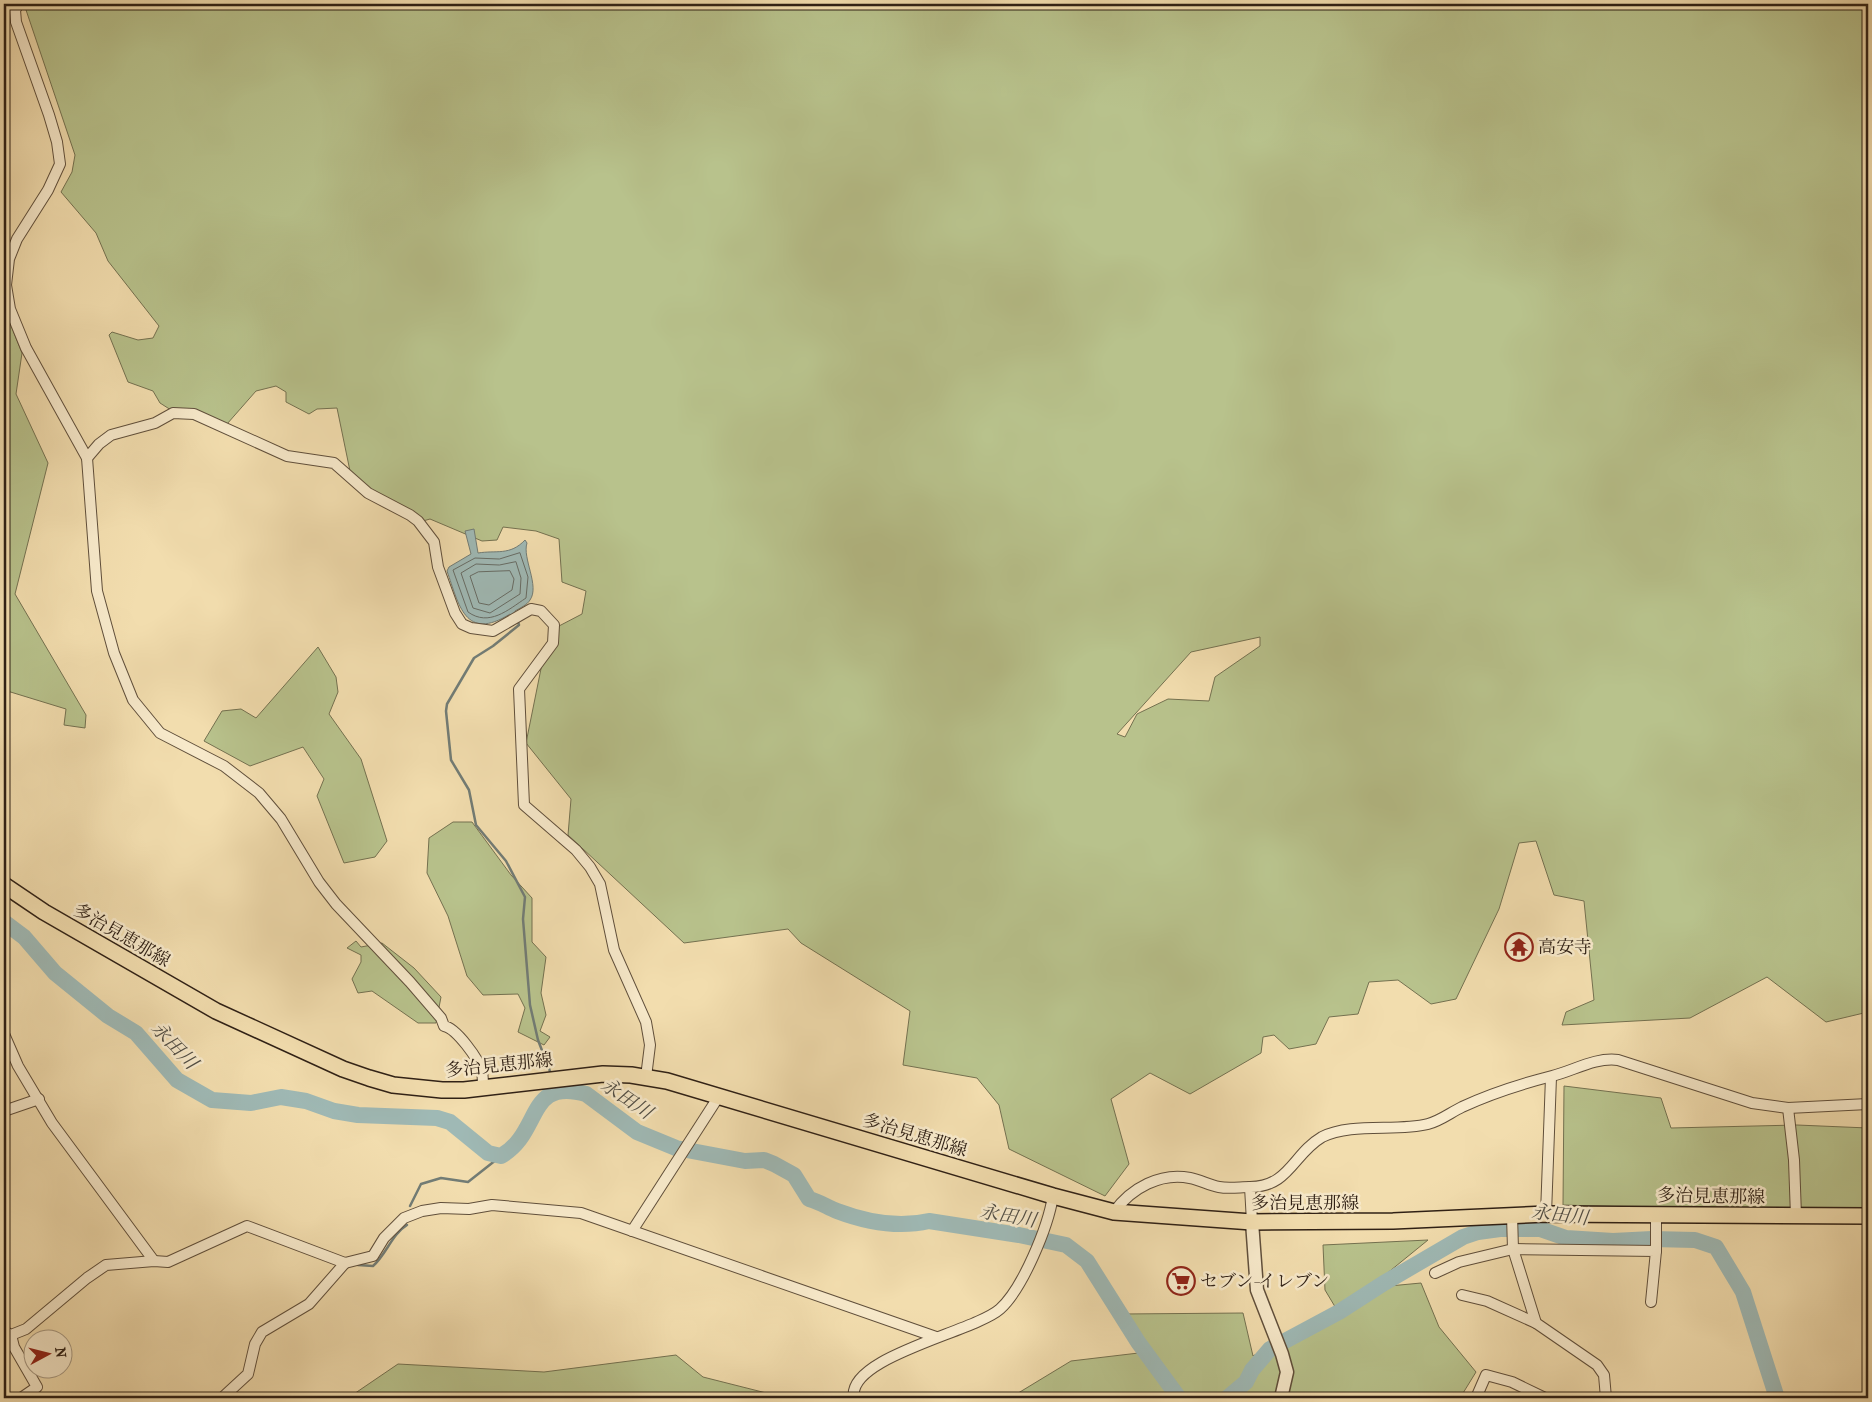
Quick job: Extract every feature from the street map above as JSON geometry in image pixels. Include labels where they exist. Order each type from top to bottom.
[{"type":"main road","name":"多治見恵那線","points":[[4,885],[44,912],[216,1012],[343,1069],[393,1085],[429,1090],[483,1088],[603,1074],[646,1077],[719,1096],[1053,1196],[1114,1212],[1252,1222],[1512,1218],[1546,1214],[1656,1218],[1868,1216]]},
{"type":"street","points":[[19,4],[15,10],[16,22],[49,115],[57,142],[60,164],[48,190],[18,239],[7,268],[6,285],[10,309],[26,348],[87,458],[97,591],[114,653],[133,700],[160,733],[224,766],[259,793],[282,819],[319,882],[336,904],[410,982],[441,1018],[444,1026],[448,1027],[468,1047],[482,1071],[483,1088]]},
{"type":"street","points":[[87,458],[99,444],[112,435],[155,423],[172,412],[182,412],[212,422],[287,456],[326,461],[339,467],[368,493],[410,515],[421,525],[434,542],[438,567],[455,613],[462,624],[471,628],[493,631],[531,609],[541,611],[554,625],[553,644],[519,689],[524,805],[576,850],[600,884],[614,950],[646,1022],[650,1044],[646,1077]]},
{"type":"street","points":[[4,1034],[18,1066],[70,1147],[154,1261]]},
{"type":"street","points":[[1114,1212],[1121,1202],[1154,1179],[1163,1177],[1191,1178],[1222,1188],[1265,1187],[1276,1181],[1310,1146],[1335,1132],[1425,1125],[1462,1107],[1523,1084],[1610,1059],[1679,1078],[1752,1103],[1788,1108],[1868,1104]]},
{"type":"street","points":[[1546,1214],[1551,1077]]},
{"type":"street","points":[[632,1231],[719,1096]]},
{"type":"street","points":[[4,1110],[39,1099]]},
{"type":"street","points":[[1788,1108],[1794,1160],[1796,1216]]},
{"type":"street","points":[[1250,1187],[1257,1290],[1287,1372],[1281,1398]]},
{"type":"street","points":[[854,1398],[852,1390],[855,1383],[867,1371],[936,1337],[963,1329],[999,1310],[1012,1296],[1043,1234],[1053,1196]]},
{"type":"street","points":[[222,1398],[248,1374],[255,1344],[262,1332],[309,1304],[345,1263],[373,1256],[384,1238],[404,1218],[422,1211],[442,1208],[469,1209],[492,1205],[581,1213],[936,1337]]},
{"type":"street","points":[[1512,1218],[1513,1246],[1536,1323]]},
{"type":"street","points":[[1651,1302],[1656,1248],[1656,1218]]},
{"type":"street","points":[[21,1398],[37,1387],[8,1333],[26,1328],[87,1278],[106,1266],[154,1261],[168,1262],[181,1258],[247,1226],[345,1263]]},
{"type":"street","points":[[1435,1273],[1459,1262],[1513,1246],[1656,1248]]},
{"type":"street","points":[[1462,1295],[1487,1301],[1536,1323],[1596,1365],[1604,1375],[1606,1398]]},
{"type":"street","points":[[1476,1398],[1486,1375],[1512,1382],[1545,1398]]},
{"type":"green space","points":[[24,4],[1868,4],[1868,1012],[1826,1022],[1767,977],[1690,1018],[1562,1025],[1566,1012],[1594,1000],[1584,901],[1554,895],[1536,841],[1519,843],[1499,909],[1456,999],[1431,1004],[1398,980],[1369,982],[1358,1014],[1329,1017],[1316,1044],[1289,1049],[1274,1035],[1263,1037],[1261,1053],[1190,1094],[1150,1073],[1111,1099],[1129,1164],[1105,1196],[1009,1149],[999,1105],[977,1078],[903,1065],[910,1011],[801,943],[788,929],[684,943],[568,835],[571,799],[526,743],[546,644],[559,626],[582,614],[586,591],[562,582],[559,539],[536,531],[503,527],[497,540],[482,541],[430,519],[423,521],[374,493],[350,471],[337,408],[317,409],[309,414],[286,402],[286,392],[276,386],[256,391],[227,424],[171,410],[160,403],[153,391],[128,382],[109,335],[112,332],[138,340],[153,338],[159,326],[108,261],[96,233],[61,192],[72,172],[75,155]],"holes":[[[1260,637],[1260,646],[1215,677],[1209,701],[1168,699],[1137,714],[1125,737],[1117,734],[1191,652]]]},
{"type":"green space","points":[[4,292],[6,313],[22,353],[16,394],[48,463],[15,594],[86,715],[85,728],[64,725],[66,709],[4,690]]},
{"type":"green space","points":[[318,647],[336,677],[338,692],[329,714],[361,759],[387,841],[375,857],[344,863],[317,796],[324,779],[303,747],[250,766],[204,741],[222,711],[241,709],[256,718]]},
{"type":"green space","points":[[453,822],[472,822],[511,875],[532,898],[532,942],[546,957],[541,993],[546,1015],[540,1031],[550,1037],[544,1045],[518,1032],[525,1008],[518,994],[483,995],[467,976],[448,916],[427,873],[429,838]]},
{"type":"green space","points":[[356,941],[361,947],[382,943],[414,968],[441,997],[436,1023],[418,1023],[372,991],[358,993],[352,979],[361,962],[361,955],[347,948]]},
{"type":"green space","points":[[1564,1086],[1661,1098],[1671,1128],[1797,1125],[1868,1128],[1868,1208],[1768,1211],[1563,1205]]},
{"type":"green space","points":[[1428,1240],[1353,1301],[1379,1287],[1421,1283],[1439,1327],[1476,1372],[1460,1398],[1010,1398],[1071,1361],[1147,1352],[1123,1314],[1243,1313],[1253,1356],[1337,1310],[1325,1290],[1323,1245]]},
{"type":"green space","points":[[676,1355],[703,1377],[786,1398],[348,1398],[398,1364],[544,1372]]},
{"type":"water","points":[[474,529],[478,553],[508,550],[525,540],[527,543],[526,549],[533,594],[529,602],[515,611],[516,615],[512,617],[510,614],[495,622],[483,624],[473,622],[460,607],[447,571],[449,567],[471,554],[465,531]]},
{"type":"waterway","points":[[517,619],[519,625],[493,646],[474,658],[447,704],[446,711],[451,760],[469,790],[476,825],[506,861],[525,897],[523,919],[530,1005],[538,1040],[551,1074]]},
{"type":"waterway","name":"永田川","points":[[4,922],[24,937],[55,973],[108,1016],[136,1033],[177,1080],[212,1100],[251,1103],[281,1097],[306,1101],[334,1111],[358,1115],[437,1118],[450,1122],[488,1153],[501,1156],[514,1146],[536,1110],[553,1093],[567,1091],[586,1094],[637,1132],[676,1148],[745,1161],[764,1160],[774,1164],[794,1175],[809,1199],[848,1215],[894,1224],[929,1221],[1019,1235],[1066,1245],[1087,1261],[1138,1342],[1179,1398]]},
{"type":"waterway","name":"永田川","points":[[554,1084],[557,1091]]},
{"type":"waterway","points":[[410,1206],[421,1184],[441,1178],[468,1182],[501,1156]]},
{"type":"waterway","points":[[358,1265],[373,1266],[397,1234],[407,1225]]},
{"type":"waterway","name":"永田川","points":[[1227,1398],[1246,1382],[1252,1370],[1270,1349],[1339,1312],[1384,1283],[1463,1237],[1478,1232],[1500,1229],[1540,1229],[1566,1238],[1613,1241],[1652,1239],[1695,1240],[1716,1247],[1743,1292],[1777,1398]]},
{"type":"place","name":"高安寺","points":[[1519,947]]},
{"type":"place","name":"セブン-イレブン","points":[[1181,1281]]}]
